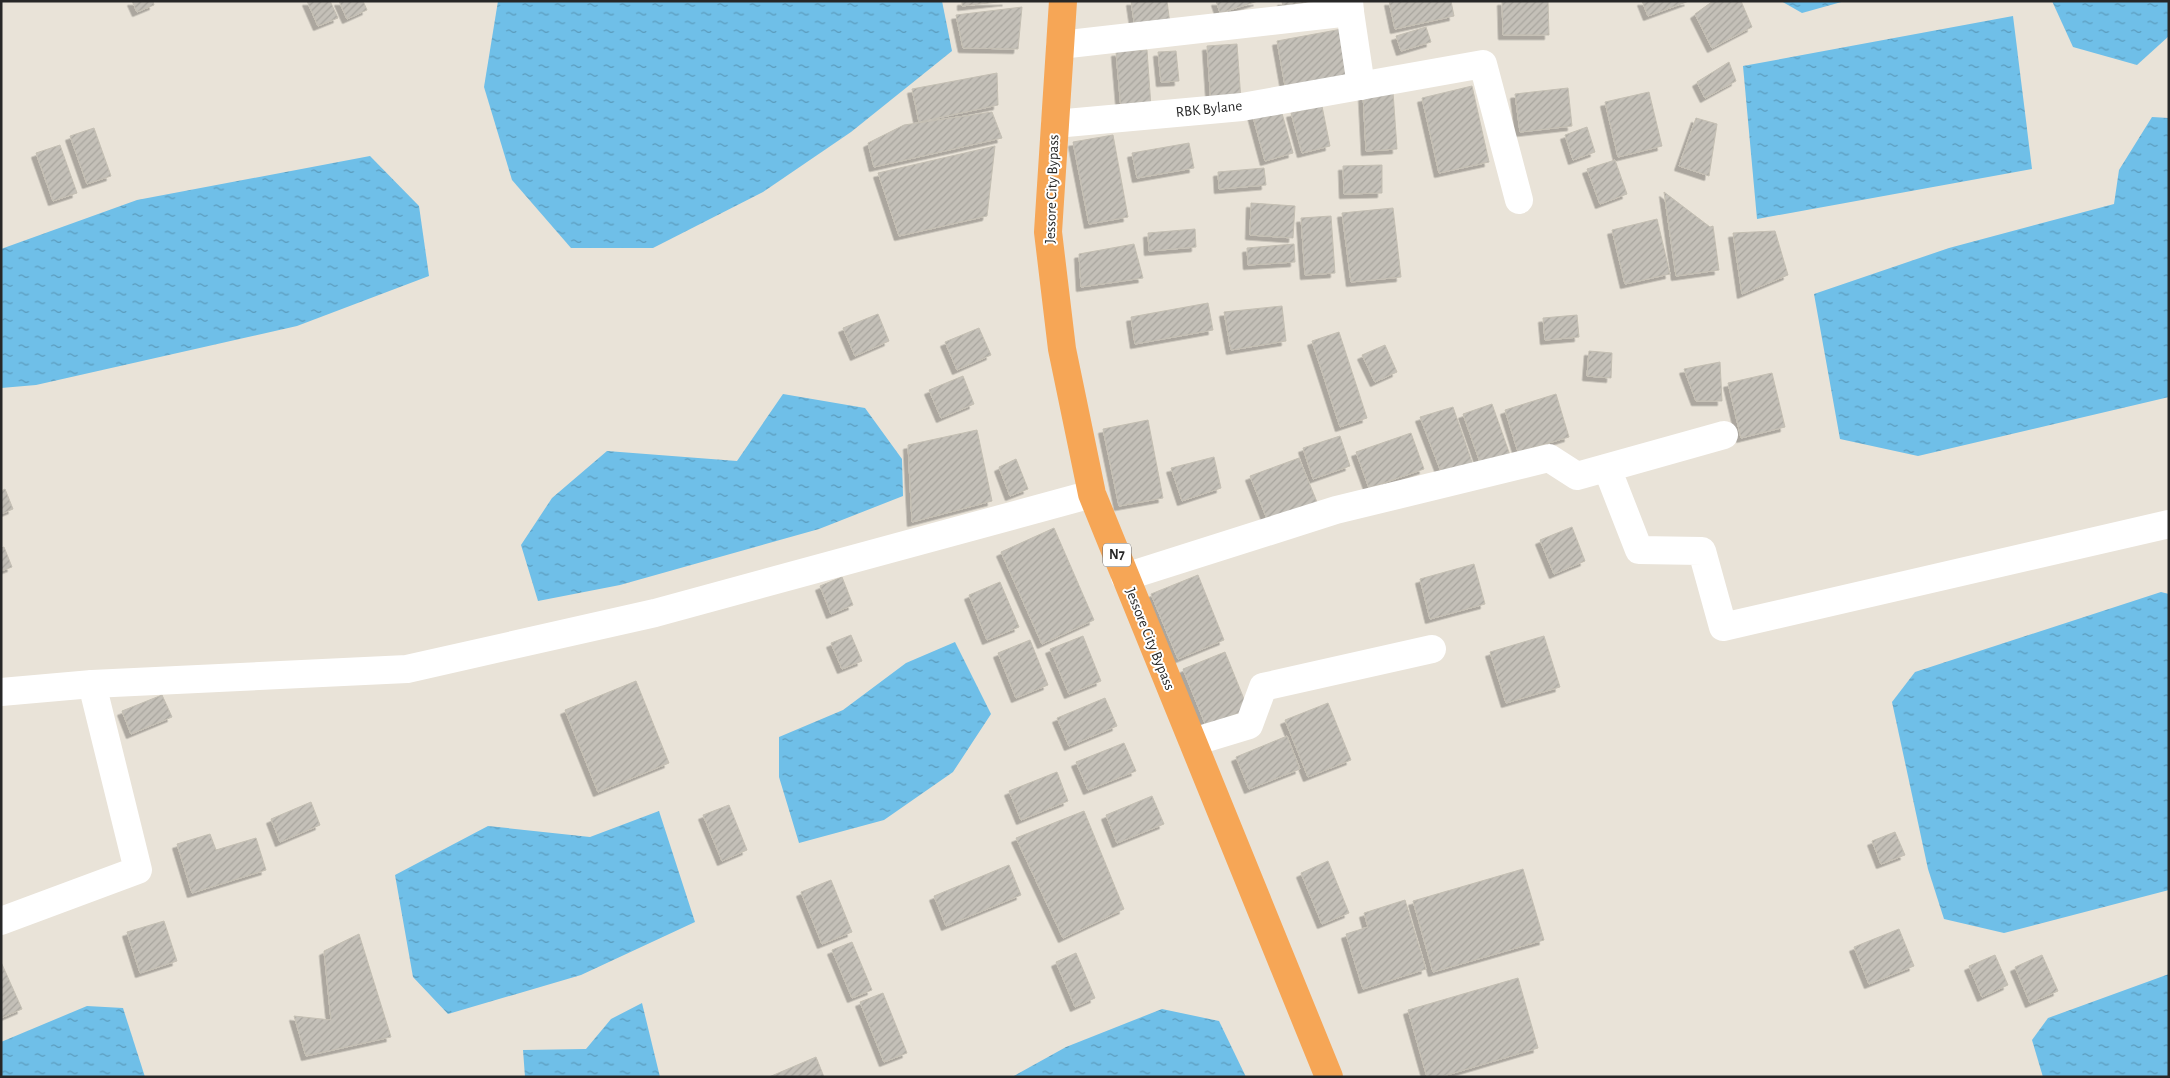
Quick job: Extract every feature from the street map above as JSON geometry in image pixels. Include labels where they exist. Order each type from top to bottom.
[{"type":"highway","name":"Jessore City Bypass","points":[[1063,1],[1048,232],[1062,349],[1092,494],[1329,1077]]},
{"type":"street","points":[[1060,45],[1350,7],[1361,86]]},
{"type":"street","name":"RBK Bylane","points":[[1055,124],[1242,107],[1483,64],[1519,200]]},
{"type":"street","points":[[1125,577],[1336,510],[1548,458],[1577,476],[1724,435],[1607,468],[1638,550],[1702,551],[1723,627],[2169,524]]},
{"type":"street","points":[[1,692],[92,684],[407,670],[655,613],[1092,494]]},
{"type":"street","points":[[1193,742],[1249,724],[1263,687],[1432,649]]},
{"type":"street","points":[[1,921],[138,870],[92,684]]},
{"type":"water","points":[[498,1],[942,1],[952,51],[851,132],[763,192],[653,248],[571,248],[512,180],[484,87]]},
{"type":"water","points":[[1781,1],[1845,1],[1802,13]]},
{"type":"water","points":[[2052,1],[2169,1],[2169,36],[2137,65],[2073,47]]},
{"type":"water","points":[[2013,16],[2032,169],[1757,219],[1743,66]]},
{"type":"water","points":[[2152,117],[2169,118],[2169,397],[1918,456],[1840,439],[1814,294],[1949,248],[2114,204],[2119,170]]},
{"type":"water","points":[[370,156],[419,206],[429,276],[297,326],[36,385],[1,388],[1,249],[137,200]]},
{"type":"water","points":[[783,394],[865,408],[902,459],[903,496],[819,529],[620,585],[538,601],[521,545],[552,498],[607,451],[737,461]]},
{"type":"water","points":[[2161,592],[2169,594],[2169,890],[2004,933],[1944,919],[1928,869],[1892,702],[1915,672]]},
{"type":"water","points":[[955,642],[991,714],[953,772],[884,820],[799,843],[779,777],[779,737],[843,710],[906,663]]},
{"type":"water","points":[[659,811],[695,922],[581,975],[448,1014],[413,977],[395,875],[488,826],[590,837]]},
{"type":"water","points":[[2169,974],[2169,1077],[2043,1077],[2032,1040],[2048,1018]]},
{"type":"water","points":[[642,1003],[660,1077],[525,1077],[523,1050],[586,1049],[611,1019]]},
{"type":"water","points":[[87,1006],[123,1008],[145,1077],[1,1077],[1,1042]]},
{"type":"water","points":[[1162,1009],[1219,1021],[1246,1077],[1012,1077],[1066,1047]]},
{"type":"building","points":[[132,1],[153,1],[154,5],[137,12]]},
{"type":"building","points":[[307,1],[330,1],[338,18],[318,26]]},
{"type":"building","points":[[339,1],[363,1],[367,10],[347,19]]},
{"type":"building","points":[[962,1],[1007,1],[962,6]]},
{"type":"building","points":[[1131,1],[1167,1],[1170,24],[1135,28]]},
{"type":"building","points":[[1216,1],[1258,1],[1220,13]]},
{"type":"building","points":[[1282,1],[1311,1],[1283,8]]},
{"type":"building","points":[[1389,1],[1451,1],[1454,16],[1395,29]]},
{"type":"building","points":[[1502,1],[1548,1],[1549,35],[1503,35]]},
{"type":"building","points":[[1642,1],[1689,1],[1648,16]]},
{"type":"building","points":[[1713,1],[1741,1],[1752,27],[1712,48],[1695,14]]},
{"type":"building","points":[[1022,7],[1018,49],[963,48],[956,15]]},
{"type":"building","points":[[1426,27],[1431,42],[1401,51],[1396,36]]},
{"type":"building","points":[[1342,29],[1351,79],[1286,91],[1277,41]]},
{"type":"building","points":[[1237,44],[1241,101],[1211,104],[1207,46]]},
{"type":"building","points":[[1147,50],[1151,107],[1121,109],[1116,52]]},
{"type":"building","points":[[1176,51],[1179,81],[1161,82],[1158,52]]},
{"type":"building","points":[[1729,62],[1736,81],[1705,98],[1697,82]]},
{"type":"building","points":[[997,73],[998,105],[919,122],[912,89]]},
{"type":"building","points":[[1472,86],[1489,162],[1439,173],[1422,98]]},
{"type":"building","points":[[1568,88],[1572,126],[1520,132],[1515,94]]},
{"type":"building","points":[[1393,92],[1397,149],[1366,151],[1363,94]]},
{"type":"building","points":[[1649,92],[1662,146],[1618,157],[1605,102]]},
{"type":"building","points":[[1280,106],[1293,153],[1265,161],[1252,113]]},
{"type":"building","points":[[1322,106],[1330,146],[1302,153],[1291,113]]},
{"type":"building","points":[[992,112],[1002,138],[874,167],[868,143],[904,125]]},
{"type":"building","points":[[1696,118],[1717,124],[1709,176],[1679,166]]},
{"type":"building","points":[[1587,127],[1595,152],[1573,160],[1565,135]]},
{"type":"building","points":[[94,128],[111,176],[87,184],[70,136]]},
{"type":"building","points":[[1113,135],[1128,217],[1089,224],[1073,142]]},
{"type":"building","points":[[1189,143],[1194,168],[1137,178],[1132,153]]},
{"type":"building","points":[[60,145],[77,193],[53,201],[36,153]]},
{"type":"building","points":[[995,146],[987,216],[899,236],[878,173]]},
{"type":"building","points":[[1615,160],[1627,194],[1600,204],[1587,169]]},
{"type":"building","points":[[1382,165],[1382,193],[1344,194],[1343,166]]},
{"type":"building","points":[[1264,168],[1266,185],[1219,189],[1218,172]]},
{"type":"building","points":[[1664,192],[1710,227],[1713,226],[1719,270],[1676,276]]},
{"type":"building","points":[[1251,203],[1295,206],[1293,238],[1250,235]]},
{"type":"building","points":[[1393,208],[1401,277],[1351,282],[1342,213]]},
{"type":"building","points":[[1331,216],[1335,273],[1305,275],[1301,218]]},
{"type":"building","points":[[1657,219],[1670,274],[1625,284],[1612,230]]},
{"type":"building","points":[[1195,229],[1196,247],[1149,251],[1148,233]]},
{"type":"building","points":[[1775,231],[1788,275],[1742,294],[1733,233]]},
{"type":"building","points":[[1134,244],[1143,278],[1081,287],[1079,254]]},
{"type":"building","points":[[1294,244],[1295,262],[1248,265],[1247,248]]},
{"type":"building","points":[[1208,303],[1213,330],[1135,344],[1131,317]]},
{"type":"building","points":[[1282,306],[1286,341],[1231,350],[1224,312]]},
{"type":"building","points":[[878,314],[889,341],[855,356],[843,328]]},
{"type":"building","points":[[1577,315],[1579,337],[1545,340],[1543,318]]},
{"type":"building","points":[[979,328],[991,355],[957,370],[945,342]]},
{"type":"building","points":[[1339,332],[1367,418],[1340,427],[1312,341]]},
{"type":"building","points":[[1385,345],[1397,372],[1375,382],[1362,355]]},
{"type":"building","points":[[1589,351],[1612,353],[1611,378],[1587,376]]},
{"type":"building","points":[[1720,362],[1722,401],[1696,401],[1684,369]]},
{"type":"building","points":[[1772,373],[1785,427],[1741,438],[1728,383]]},
{"type":"building","points":[[963,376],[974,404],[941,418],[929,390]]},
{"type":"building","points":[[1556,394],[1569,437],[1518,452],[1505,410]]},
{"type":"building","points":[[1492,404],[1511,458],[1482,468],[1463,414]]},
{"type":"building","points":[[1453,407],[1473,465],[1443,477],[1420,417]]},
{"type":"building","points":[[1148,420],[1163,498],[1119,506],[1103,429]]},
{"type":"building","points":[[977,430],[992,501],[912,522],[908,445]]},
{"type":"building","points":[[1411,433],[1424,469],[1369,488],[1356,452]]},
{"type":"building","points":[[1340,436],[1350,466],[1313,479],[1303,448]]},
{"type":"building","points":[[1214,457],[1221,488],[1182,501],[1171,468]]},
{"type":"building","points":[[1299,458],[1319,507],[1269,524],[1250,476]]},
{"type":"building","points":[[1016,459],[1028,489],[1010,496],[999,467]]},
{"type":"building","points":[[5,489],[13,509],[1,514],[1,491]]},
{"type":"building","points":[[1572,527],[1585,561],[1554,574],[1540,540]]},
{"type":"building","points":[[1054,528],[1094,620],[1042,644],[1001,552]]},
{"type":"building","points":[[4,547],[12,567],[1,571],[1,548]]},
{"type":"building","points":[[1474,564],[1485,604],[1430,619],[1420,579]]},
{"type":"building","points":[[1198,575],[1224,640],[1178,659],[1151,594]]},
{"type":"building","points":[[842,577],[853,605],[831,614],[820,586]]},
{"type":"building","points":[[1000,582],[1019,627],[987,640],[969,595]]},
{"type":"building","points":[[851,635],[862,661],[842,669],[831,643]]},
{"type":"building","points":[[1083,636],[1101,681],[1069,694],[1050,649]]},
{"type":"building","points":[[1544,636],[1560,687],[1506,703],[1490,652]]},
{"type":"building","points":[[1030,640],[1048,685],[1016,698],[998,653]]},
{"type":"building","points":[[1225,652],[1248,709],[1206,726],[1183,669]]},
{"type":"building","points":[[636,681],[669,763],[598,792],[565,710]]},
{"type":"building","points":[[162,695],[172,717],[131,734],[122,711]]},
{"type":"building","points":[[1105,698],[1117,726],[1069,746],[1057,718]]},
{"type":"building","points":[[1328,703],[1351,760],[1308,777],[1285,720]]},
{"type":"building","points":[[1287,736],[1300,769],[1249,789],[1236,757]]},
{"type":"building","points":[[1124,743],[1136,771],[1088,790],[1076,762]]},
{"type":"building","points":[[1057,772],[1068,801],[1021,820],[1009,791]]},
{"type":"building","points":[[1152,796],[1164,824],[1117,843],[1106,815]]},
{"type":"building","points":[[311,802],[320,825],[280,842],[271,819]]},
{"type":"building","points":[[729,805],[747,850],[722,861],[703,815]]},
{"type":"building","points":[[1084,811],[1124,909],[1063,938],[1016,838]]},
{"type":"building","points":[[1895,832],[1905,855],[1881,864],[1872,841]]},
{"type":"building","points":[[210,834],[216,850],[256,838],[266,870],[192,893],[177,844]]},
{"type":"building","points":[[1328,861],[1349,913],[1322,924],[1301,873]]},
{"type":"building","points":[[1009,865],[1021,895],[946,926],[934,896]]},
{"type":"building","points":[[1523,869],[1544,940],[1433,972],[1413,901]]},
{"type":"building","points":[[831,880],[852,932],[822,944],[801,892]]},
{"type":"building","points":[[1405,900],[1426,969],[1363,989],[1346,934],[1368,927],[1364,913]]},
{"type":"building","points":[[164,921],[177,961],[140,973],[127,932]]},
{"type":"building","points":[[1899,929],[1914,966],[1869,984],[1854,947]]},
{"type":"building","points":[[359,934],[391,1037],[306,1056],[294,1016],[331,1020],[324,951]]},
{"type":"building","points":[[852,942],[872,990],[852,998],[832,950]]},
{"type":"building","points":[[1076,953],[1095,998],[1075,1007],[1056,962]]},
{"type":"building","points":[[1995,955],[2008,985],[1982,997],[1969,966]]},
{"type":"building","points":[[2042,955],[2058,991],[2030,1003],[2015,967]]},
{"type":"building","points":[[1,962],[22,1009],[1,1018]]},
{"type":"building","points":[[1518,978],[1538,1048],[1440,1077],[1427,1077],[1408,1010]]},
{"type":"building","points":[[883,993],[907,1053],[884,1062],[860,1002]]},
{"type":"building","points":[[816,1057],[824,1077],[769,1077]]}]
